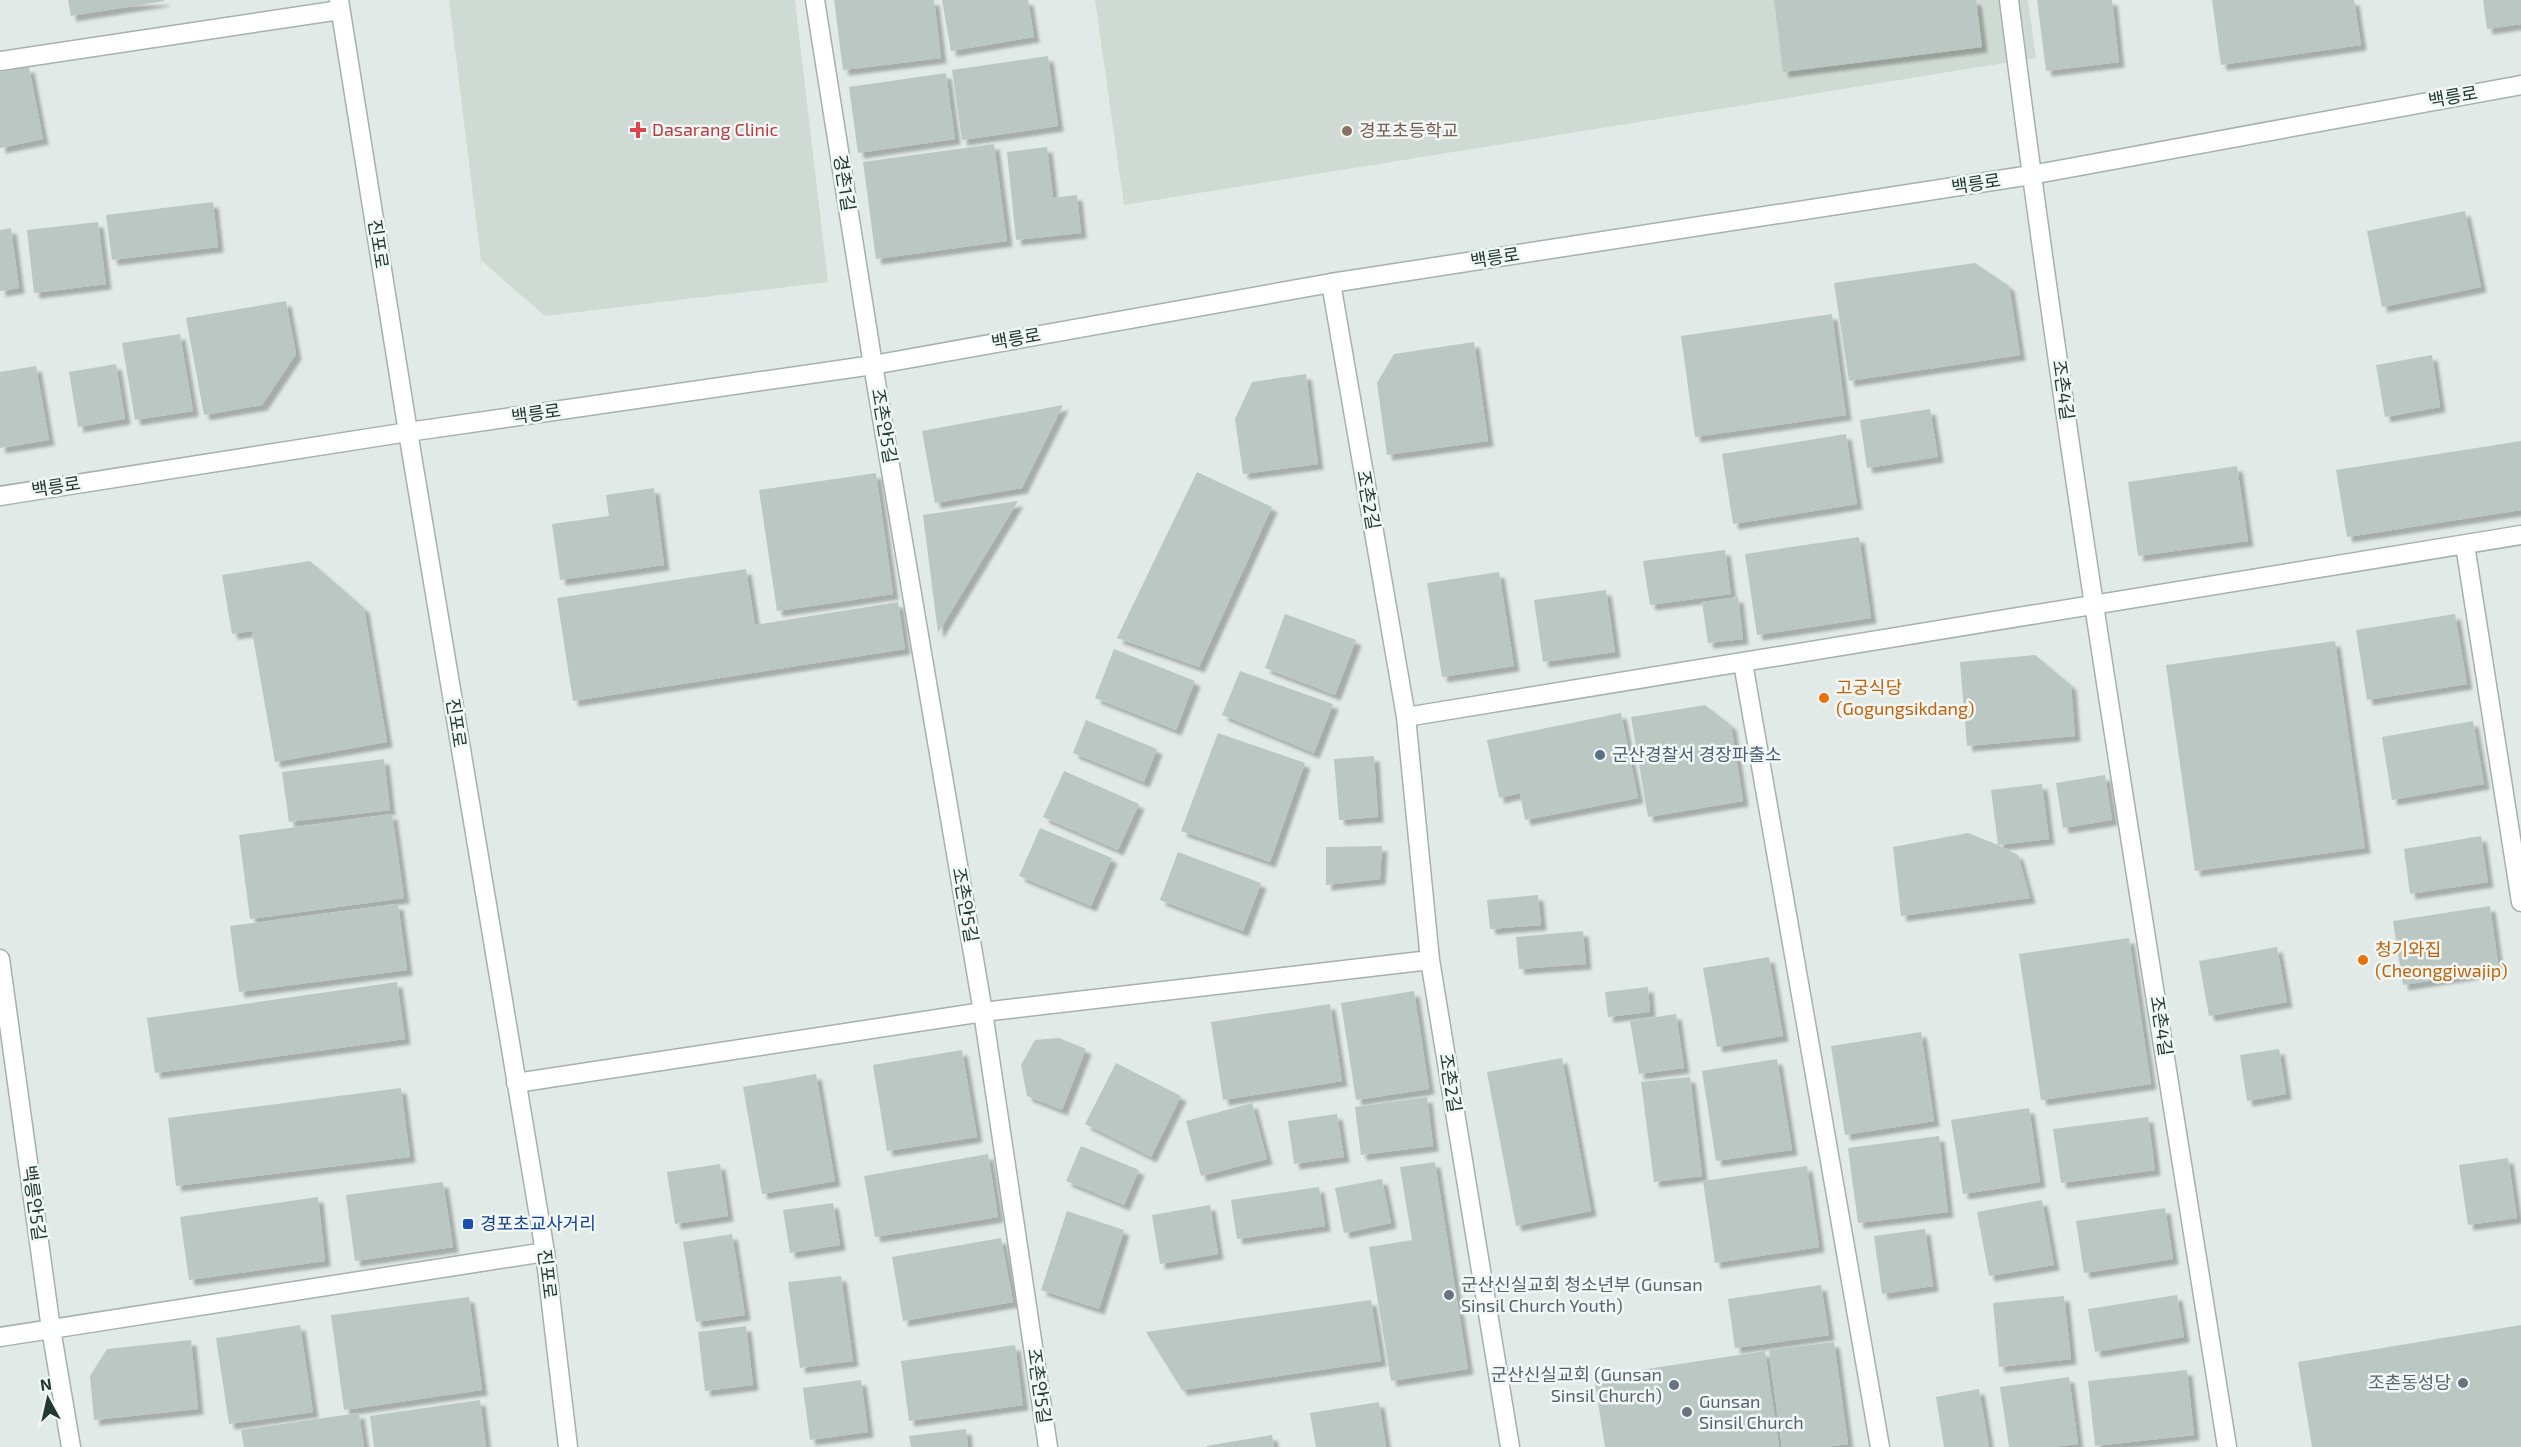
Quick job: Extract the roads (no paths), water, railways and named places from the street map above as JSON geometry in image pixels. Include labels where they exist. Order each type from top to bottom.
[{"type":"street","name":"경촌1길","points":[[815,0],[873,365]]},
{"type":"street","points":[[2009,0],[2031,176]]},
{"type":"street","points":[[0,61],[339,5]]},
{"type":"street","name":"진포로","points":[[339,5],[545,1252],[568,1447]]},
{"type":"street","name":"백릉로","points":[[0,496],[408,432],[873,365],[1331,283],[2031,176],[2521,85]]},
{"type":"street","name":"조촌4길","points":[[2031,176],[2095,605],[2227,1447]]},
{"type":"street","name":"조촌2길","points":[[1331,283],[1406,717],[1430,960],[1510,1447]]},
{"type":"street","name":"조촌안5길","points":[[873,365],[983,1012],[1048,1447]]},
{"type":"street","points":[[1406,717],[2521,535]]},
{"type":"street","points":[[2465,545],[2521,902]]},
{"type":"street","points":[[1743,663],[1880,1447]]},
{"type":"street","name":"백릉안5길","points":[[0,959],[51,1329],[71,1447]]},
{"type":"street","points":[[516,1083],[983,1012],[1430,960]]},
{"type":"street","points":[[0,1337],[545,1252]]},
{"type":"place","name":"Dasarang Clinic","points":[[638,130]]},
{"type":"place","name":"경포초등학교","points":[[1347,131]]},
{"type":"place","name":"고궁식당 (Gogungsikdang)","points":[[1824,698]]},
{"type":"place","name":"군산경찰서 경장파출소","points":[[1600,755]]},
{"type":"place","name":"청기와집 (Cheonggiwajip)","points":[[2363,960]]},
{"type":"place","name":"경포초교사거리","points":[[468,1224]]},
{"type":"place","name":"군산신실교회 청소년부 (Gunsan Sinsil Church Youth)","points":[[1449,1295]]},
{"type":"place","name":"조촌동성당","points":[[2463,1383]]},
{"type":"place","name":"군산신실교회 (Gunsan Sinsil Church)","points":[[1674,1385]]},
{"type":"place","name":"Gunsan Sinsil Church","points":[[1687,1412]]}]
